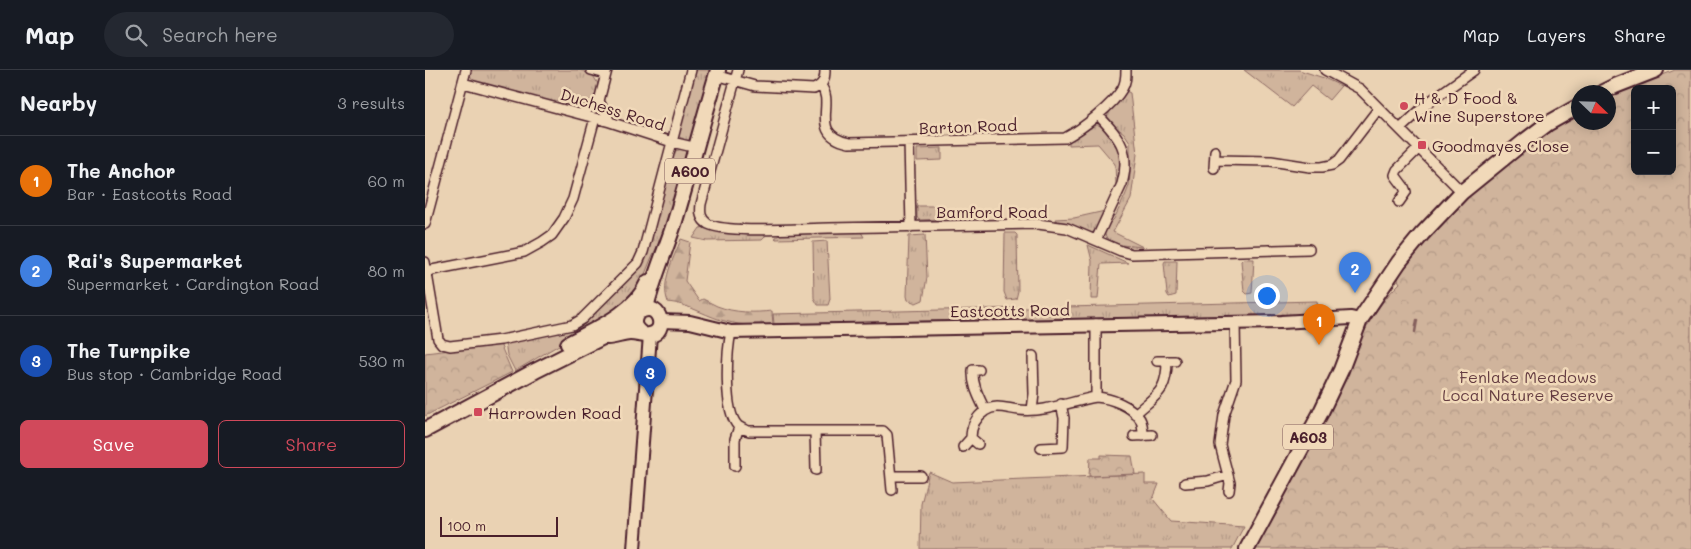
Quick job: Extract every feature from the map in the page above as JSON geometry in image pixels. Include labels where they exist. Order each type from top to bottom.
[{"type":"main road","points":[[1616,86],[1656,70]]},
{"type":"main road","name":"A600","points":[[425,430],[603,337],[614,328],[634,318],[646,308],[657,270],[669,241],[717,73]]},
{"type":"main road","name":"A603","points":[[1247,549],[1320,414],[1341,370],[1360,320],[1399,262],[1462,192],[1540,130],[1571,111]]},
{"type":"main road","name":"A600","points":[[535,371],[543,359],[594,330],[630,306],[643,292],[651,275],[657,270]]},
{"type":"main road","points":[[603,337],[629,332],[646,335],[655,333],[661,321],[659,315],[653,310],[646,308]]},
{"type":"main road","points":[[634,318],[636,329],[646,335]]},
{"type":"street","points":[[425,224],[466,70]]},
{"type":"street","name":"Duchess Road","points":[[591,70],[606,72]]},
{"type":"street","points":[[595,118],[573,198],[564,218],[552,235],[524,252],[426,267],[438,339],[442,344],[450,346],[501,340],[567,327],[582,319],[638,264],[643,252],[691,70]]},
{"type":"street","points":[[735,80],[738,70]]},
{"type":"street","points":[[717,73],[755,86],[803,90],[821,86],[825,79],[825,70]]},
{"type":"street","name":"Barton Road","points":[[821,86],[825,95],[825,122],[831,137],[837,141],[849,143],[1065,138],[1098,115],[1121,91],[1125,84],[1126,70]]},
{"type":"street","points":[[1325,70],[1338,73],[1360,89],[1462,192]]},
{"type":"street","points":[[1400,129],[1429,102],[1474,70]]},
{"type":"street","points":[[581,114],[599,101],[606,72]]},
{"type":"street","name":"Bamford Road","points":[[735,80],[701,204],[700,213],[702,219],[709,224],[723,228],[771,229],[1038,224],[1067,228],[1131,254],[1309,249]]},
{"type":"street","name":"Duchess Road","points":[[463,83],[611,122],[697,148]]},
{"type":"street","points":[[599,101],[611,122]]},
{"type":"street","points":[[1214,160],[1271,161],[1310,167],[1332,165],[1339,160],[1379,108]]},
{"type":"street","points":[[1096,240],[1125,174],[1124,149],[1114,132],[1098,115]]},
{"type":"street","points":[[909,142],[911,227]]},
{"type":"street","points":[[1399,202],[1406,192],[1395,175],[1397,170],[1419,148]]},
{"type":"street","name":"Eastcotts Road","points":[[661,321],[690,322],[731,332],[1351,318],[1360,320]]},
{"type":"street","points":[[1229,491],[1228,475],[1220,444],[1224,415],[1236,380],[1235,322]]},
{"type":"street","points":[[1096,324],[1096,396]]},
{"type":"street","points":[[731,332],[728,345],[730,408],[734,420],[739,427],[749,431],[883,431],[887,435],[892,490]]},
{"type":"street","points":[[634,549],[646,335]]},
{"type":"street","points":[[1032,410],[1033,356]]},
{"type":"street","points":[[1135,414],[1165,384],[1171,361],[1157,361]]},
{"type":"street","points":[[979,370],[973,370],[972,375],[985,410]]},
{"type":"street","points":[[963,447],[975,441],[973,425],[985,410],[997,406],[1032,410],[1096,396],[1122,405],[1135,414],[1143,426],[1143,436]]},
{"type":"street","points":[[1041,448],[1063,447],[1064,418],[1061,404]]},
{"type":"street","points":[[735,466],[735,439],[739,427]]},
{"type":"street","points":[[815,431],[816,470]]},
{"type":"street","points":[[1185,483],[1228,475]]},
{"type":"street","points":[[891,476],[921,476]]},
{"type":"green space","points":[[468,70],[579,70],[592,74],[600,87],[597,99],[579,110],[474,81]]},
{"type":"green space","points":[[696,70],[712,70],[691,140],[685,140],[678,136]]},
{"type":"green space","points":[[1244,70],[1299,70],[1341,86],[1329,100],[1311,86],[1292,107]]},
{"type":"green space","name":"Fenlake Meadows Local Nature Reserve","points":[[1675,70],[1691,70],[1691,549],[1254,549],[1318,428],[1364,332],[1380,306],[1400,283],[1398,280],[1400,273],[1413,258],[1427,235],[1470,192],[1550,128],[1571,116],[1571,130],[1616,130],[1616,94],[1631,88],[1631,175],[1676,175],[1676,85],[1638,85]]},
{"type":"green space","points":[[1126,91],[1130,93],[1137,154],[1131,199],[1113,232],[1143,247],[1121,245],[1108,240],[1104,233],[1106,227],[1114,219],[1129,186],[1130,142],[1124,133],[1107,119],[1112,107]]},
{"type":"green space","points":[[1095,125],[1100,125],[1104,128],[1121,149],[1122,178],[1096,230],[1092,233],[1068,223],[1056,221],[1055,219],[1074,218],[1105,211],[1116,185],[1115,164],[1098,144],[1069,145],[1069,142]]},
{"type":"green space","points":[[942,148],[942,160],[917,161],[917,149]]},
{"type":"green space","points":[[682,149],[687,153],[688,160],[674,211],[641,284],[629,298],[611,311],[515,371],[507,355],[505,343],[568,331],[580,325],[637,271],[642,264],[671,157],[675,151]]},
{"type":"green space","points":[[917,206],[943,206],[943,219],[919,220],[917,217]]},
{"type":"green space","points":[[700,228],[764,234],[765,237],[762,240],[707,241],[693,238]]},
{"type":"green space","points":[[856,230],[861,232],[864,237],[775,238],[783,232]]},
{"type":"green space","points":[[1005,233],[1015,233],[1017,235],[1018,291],[1016,299],[1007,300],[1004,292]]},
{"type":"green space","points":[[925,235],[927,277],[923,300],[916,303],[908,300],[907,296],[909,236]]},
{"type":"green space","points":[[681,239],[690,242],[685,281],[699,301],[703,299],[717,306],[738,311],[772,311],[773,325],[734,323],[721,320],[684,305],[668,302],[666,294],[667,278]]},
{"type":"green space","points":[[827,241],[830,299],[828,305],[818,305],[814,298],[813,242]]},
{"type":"green space","points":[[1088,245],[1128,263],[1101,264],[1098,299],[1091,299],[1092,261]]},
{"type":"green space","points":[[1243,259],[1254,259],[1252,293],[1247,294],[1244,291],[1241,261]]},
{"type":"green space","points":[[1165,261],[1177,261],[1176,295],[1169,297],[1167,294]]},
{"type":"green space","points":[[1317,301],[1319,314],[774,324],[773,314]]},
{"type":"green space","points":[[500,344],[512,372],[425,416],[425,353]]},
{"type":"green space","points":[[1101,455],[1132,456],[1135,474],[1089,476],[1090,458],[1101,458]]},
{"type":"green space","points":[[929,472],[952,482],[1145,474],[1145,484],[1159,484],[1153,499],[1171,521],[1244,526],[1232,549],[920,549],[921,504]]},
{"type":"waterway","points":[[1415,332],[1417,320]]},
{"type":"place","name":"H & D Food & Wine Superstore","points":[[1404,106]]},
{"type":"place","name":"Goodmayes Close","points":[[1422,145]]},
{"type":"place","name":"Rai's Supermarket","points":[[1355,293]]},
{"type":"place","name":"The Anchor","points":[[1319,345]]},
{"type":"place","name":"The Turnpike","points":[[650,397]]},
{"type":"place","name":"Harrowden Road","points":[[478,412]]}]
